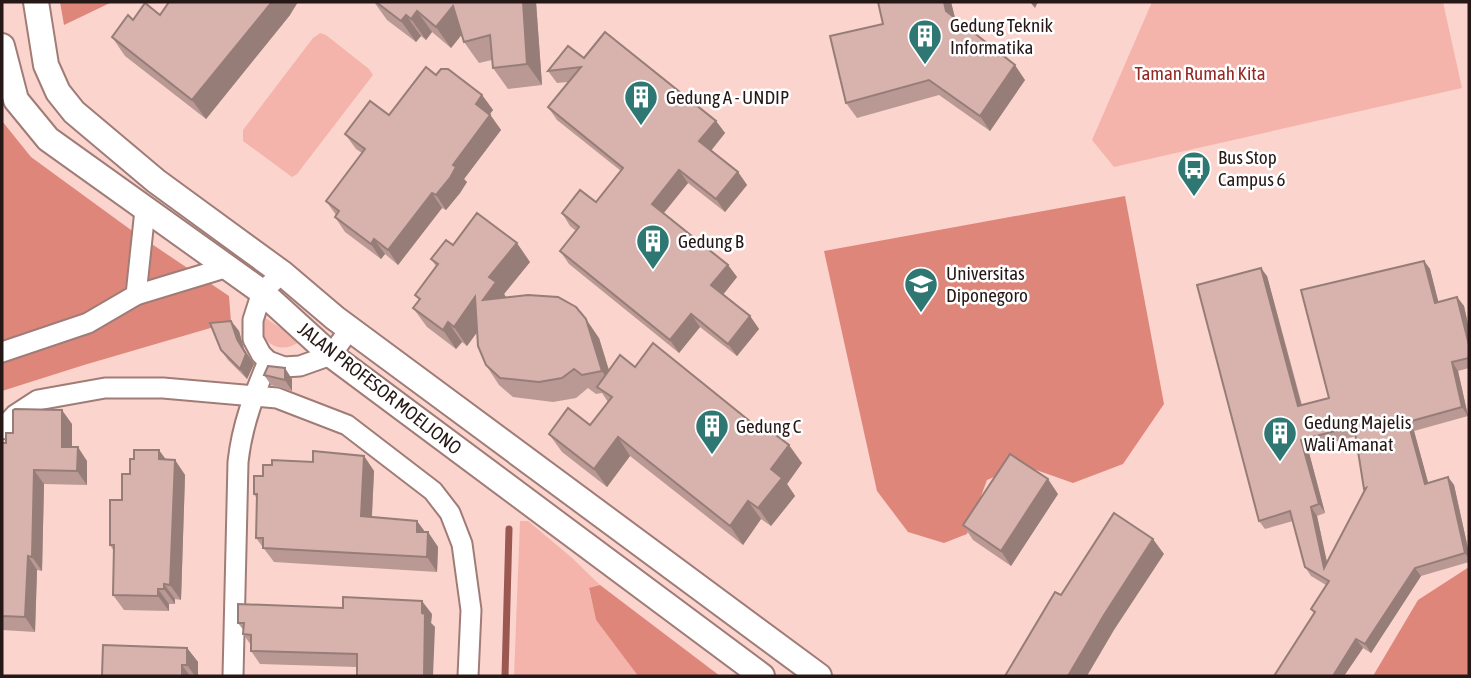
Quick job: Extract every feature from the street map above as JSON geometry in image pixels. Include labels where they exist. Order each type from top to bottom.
[{"type":"street","points":[[36,2],[46,65],[58,92],[74,112],[156,181],[282,273],[350,329],[819,676]]},
{"type":"street","name":"JALAN PROFESOR MOELJONO","points":[[2,46],[16,100],[48,139],[262,292],[331,355],[762,676]]},
{"type":"street","points":[[136,295],[145,210],[156,181]]},
{"type":"street","points":[[2,352],[88,323],[136,295],[228,267]]},
{"type":"street","points":[[282,273],[262,292],[253,320],[253,339],[268,361],[284,367],[300,366],[331,355],[350,329]]},
{"type":"street","points":[[233,676],[238,462],[242,432],[252,397],[268,361]]},
{"type":"street","points":[[2,429],[15,415],[38,400],[105,388],[163,388],[277,398],[347,425],[433,491],[450,513],[462,544],[471,610],[468,676]]},
{"type":"green space","name":"Taman Rumah Kita","points":[[1152,2],[1443,2],[1462,88],[1114,167],[1092,140]]},
{"type":"green space","points":[[320,33],[369,69],[373,75],[292,177],[243,141],[243,130],[313,38]]},
{"type":"green space","points":[[264,317],[300,341],[285,348],[272,344],[263,334]]},
{"type":"green space","points":[[520,521],[528,521],[600,585],[589,589],[596,620],[638,676],[514,676]]},
{"type":"shaded area","points":[[60,2],[112,2],[64,25]]},
{"type":"shaded area","points":[[2,121],[31,157],[131,230],[229,296],[231,322],[2,391]]},
{"type":"shaded area","points":[[1125,196],[1164,404],[1123,464],[1073,483],[1022,465],[987,480],[967,534],[944,543],[908,532],[877,491],[824,251]]},
{"type":"shaded area","points":[[1469,567],[1469,676],[1373,676],[1418,600]]},
{"type":"shaded area","points":[[600,585],[720,676],[638,676],[596,620],[589,588]]},
{"type":"building","points":[[169,2],[272,2],[192,100],[112,37],[128,15],[133,20],[145,3],[160,15]]},
{"type":"building","points":[[376,2],[523,2],[527,64],[493,68],[490,35],[464,42],[453,6],[436,27],[417,11],[411,19],[406,15],[401,21]]},
{"type":"building","name":"Gedung Teknik Informatika","points":[[878,2],[944,2],[946,11],[1015,65],[980,116],[929,80],[846,103],[830,36],[883,24]]},
{"type":"building","points":[[605,32],[716,121],[699,141],[738,172],[716,199],[679,170],[652,204],[728,265],[711,285],[750,316],[728,344],[691,314],[670,340],[560,251],[579,227],[562,213],[580,190],[596,202],[623,168],[548,107],[581,67],[548,71],[568,46],[584,58]]},
{"type":"building","points":[[426,67],[436,75],[441,69],[448,69],[482,95],[476,104],[490,115],[453,165],[456,167],[450,178],[436,195],[432,193],[388,250],[374,239],[371,244],[335,217],[339,211],[326,201],[365,149],[345,134],[370,101],[389,115]]},
{"type":"building","points":[[477,213],[517,243],[489,277],[496,282],[483,300],[528,295],[558,297],[576,307],[586,319],[602,371],[582,375],[574,369],[562,378],[539,382],[500,378],[486,365],[478,346],[475,297],[454,327],[448,322],[443,330],[413,308],[420,299],[415,295],[438,264],[431,259],[446,240],[453,245]]},
{"type":"building","name":"Gedung Majelis Wali Amanat","points":[[1424,261],[1435,303],[1457,297],[1469,345],[1469,358],[1452,362],[1462,407],[1408,422],[1425,484],[1448,477],[1465,553],[1415,568],[1365,644],[1356,639],[1333,676],[1274,676],[1315,612],[1311,609],[1329,581],[1305,567],[1290,511],[1259,521],[1197,285],[1261,268],[1298,406],[1329,398],[1301,290]],"holes":[[[1354,426],[1364,489],[1366,488],[1324,568],[1311,507],[1319,504],[1301,440]]]},
{"type":"building","points":[[231,321],[246,354],[240,369],[221,350],[210,323]]},
{"type":"building","name":"Gedung C","points":[[653,343],[762,431],[765,427],[789,445],[771,469],[782,478],[758,508],[748,501],[730,526],[618,437],[594,469],[549,434],[568,408],[590,425],[612,397],[597,387],[620,355],[635,367]]},
{"type":"building","points":[[268,366],[285,368],[285,380],[264,375]]},
{"type":"building","points":[[15,409],[62,410],[62,447],[78,447],[77,471],[34,470],[32,557],[28,556],[25,617],[2,616],[2,443],[6,443],[6,433],[13,433]]},
{"type":"building","points":[[134,450],[159,450],[159,459],[175,460],[170,585],[164,584],[164,589],[158,589],[158,596],[113,595],[114,545],[110,545],[110,500],[122,500],[122,474],[130,474],[130,459],[134,459]]},
{"type":"building","points":[[313,451],[364,456],[361,516],[417,521],[417,532],[428,532],[427,557],[263,548],[263,538],[256,538],[257,494],[254,494],[254,476],[263,476],[263,465],[272,465],[272,460],[313,462]]},
{"type":"building","points":[[1010,454],[1048,479],[1001,551],[963,525]]},
{"type":"building","points":[[1114,513],[1153,539],[1068,676],[1005,676],[1055,592],[1061,595]]},
{"type":"building","points":[[343,597],[422,601],[422,613],[425,614],[424,676],[357,676],[357,654],[251,651],[251,635],[243,634],[244,623],[238,623],[238,604],[343,608]]},
{"type":"building","points":[[103,645],[187,648],[187,665],[182,665],[182,676],[102,676]]},
{"type":"waterway","points":[[505,676],[509,529]]},
{"type":"place","name":"Gedung Teknik Informatika","points":[[925,66]]},
{"type":"place","name":"Gedung A - UNDIP","points":[[641,127]]},
{"type":"place","name":"Bus Stop Campus 6","points":[[1194,198]]},
{"type":"place","name":"Gedung B","points":[[653,271]]},
{"type":"place","name":"Universitas Diponegoro","points":[[921,314]]},
{"type":"place","name":"Gedung C","points":[[712,456]]},
{"type":"place","name":"Gedung Majelis Wali Amanat","points":[[1280,463]]}]
